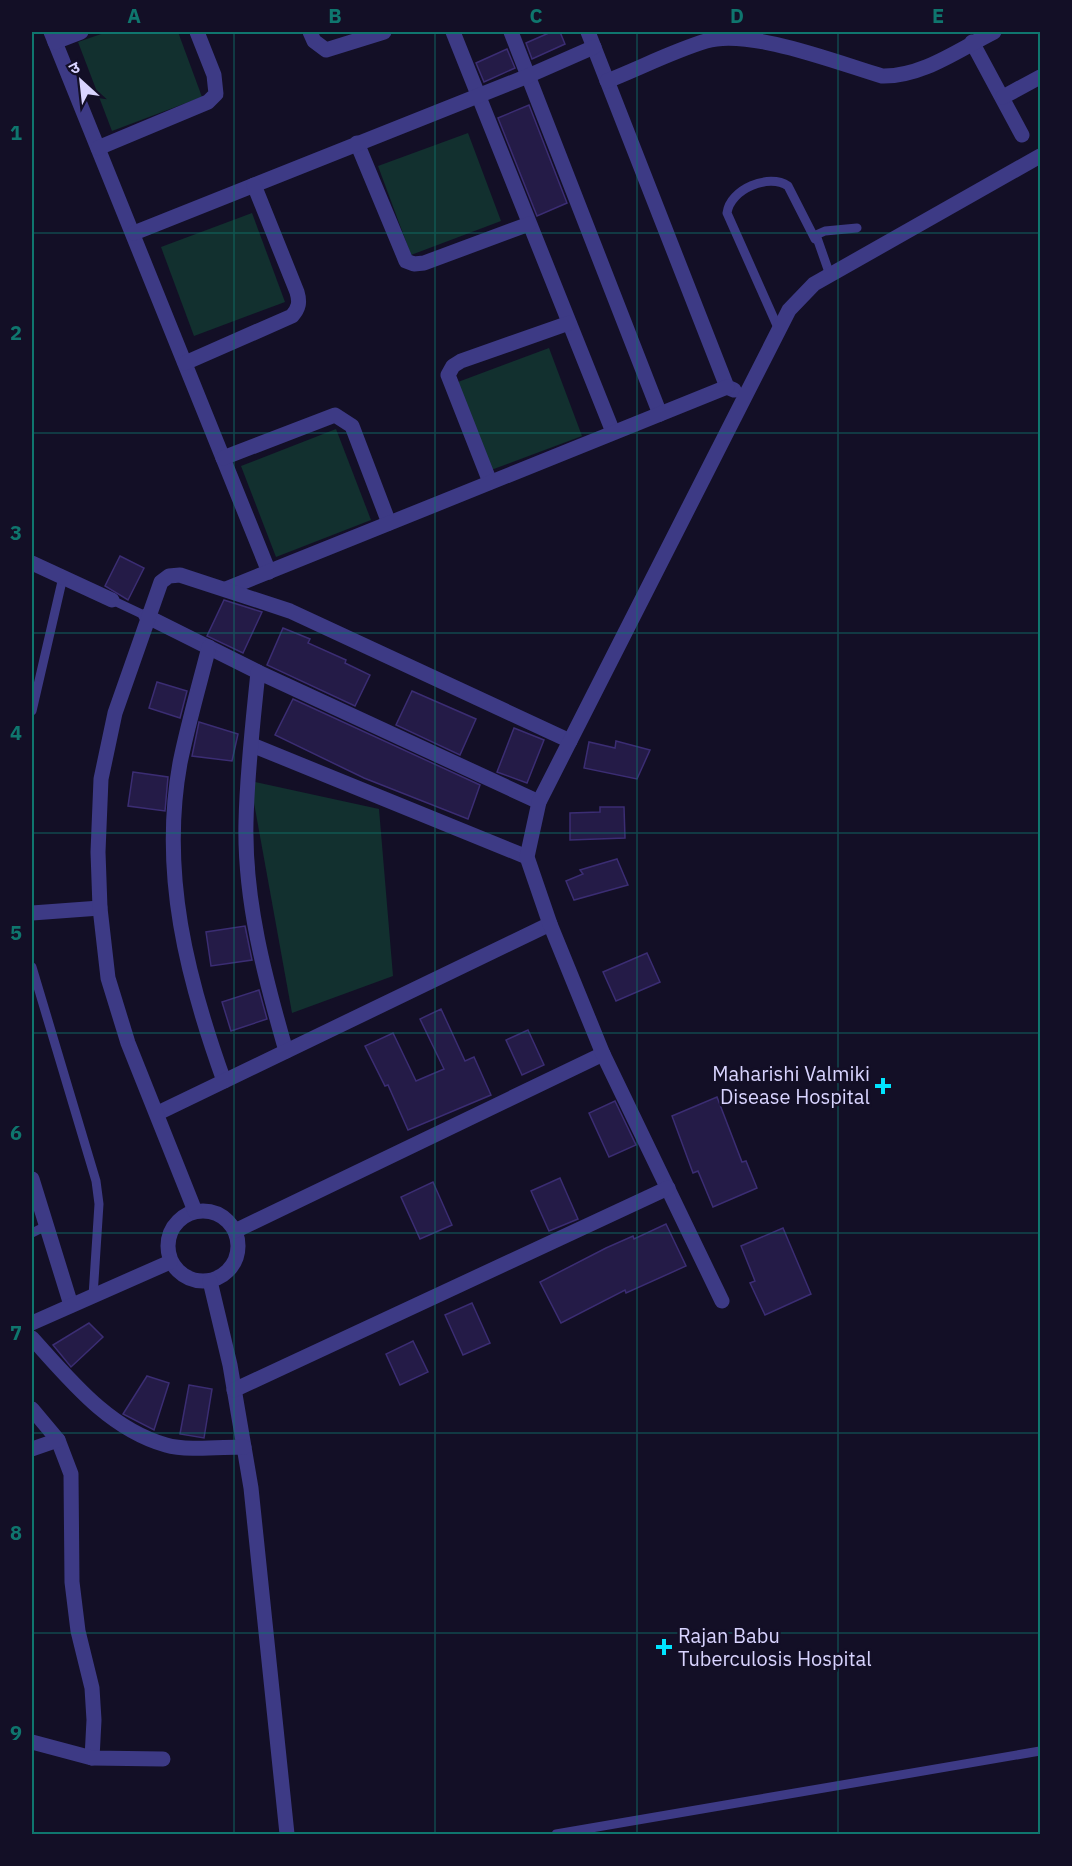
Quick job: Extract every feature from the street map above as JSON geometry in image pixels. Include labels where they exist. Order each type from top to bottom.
[{"type":"street","points":[[81,32],[53,37],[269,572]]},
{"type":"street","points":[[98,148],[208,102],[216,94],[214,75],[197,32]]},
{"type":"street","points":[[310,32],[314,41],[326,50],[384,32]]},
{"type":"street","points":[[453,32],[613,432]]},
{"type":"street","points":[[511,32],[660,414]]},
{"type":"street","points":[[588,32],[727,387],[745,396]]},
{"type":"street","points":[[607,81],[708,40],[734,38],[772,38],[882,76],[900,76],[916,72],[993,32]]},
{"type":"street","points":[[972,42],[1022,135]]},
{"type":"street","points":[[134,233],[528,76],[594,47]]},
{"type":"street","points":[[1003,97],[1041,77]]},
{"type":"street","points":[[357,143],[406,261],[414,264],[424,263],[530,224]]},
{"type":"street","points":[[722,1300],[603,1054],[550,924],[527,857],[539,801],[789,310],[814,284],[1041,156]]},
{"type":"street","points":[[185,363],[292,316],[297,310],[299,300],[297,292],[254,185]]},
{"type":"street","points":[[490,482],[448,375],[453,366],[461,361],[569,323]]},
{"type":"street","points":[[226,590],[727,387]]},
{"type":"street","points":[[223,458],[335,415],[352,426],[389,523]]},
{"type":"street","points":[[32,563],[112,600]]},
{"type":"street","points":[[195,1211],[158,1113],[128,1043],[108,978],[99,908],[98,852],[101,779],[115,713],[146,616],[160,582],[169,576],[180,574],[290,610],[570,741]]},
{"type":"street","points":[[146,616],[258,672],[539,801]]},
{"type":"street","points":[[209,647],[180,764],[172,843],[178,907],[189,976],[224,1081]]},
{"type":"street","points":[[258,672],[246,824],[252,908],[266,982],[286,1051]]},
{"type":"street","points":[[252,745],[527,857]]},
{"type":"street","points":[[32,914],[99,908]]},
{"type":"street","points":[[158,1113],[550,924]]},
{"type":"street","points":[[235,1231],[603,1054]]},
{"type":"street","points":[[32,1179],[71,1305]]},
{"type":"street","points":[[234,1390],[668,1188]]},
{"type":"street","points":[[195,1211],[218,1215],[225,1219],[235,1231],[238,1247],[235,1262],[225,1275],[210,1281],[194,1281],[180,1274],[170,1262],[167,1246],[170,1231],[180,1218],[195,1211]]},
{"type":"street","points":[[32,1323],[170,1262]]},
{"type":"street","points":[[210,1281],[234,1390],[251,1488],[287,1834]]},
{"type":"street","points":[[32,1338],[75,1386],[107,1414],[136,1433],[168,1446],[244,1447]]},
{"type":"street","points":[[32,1408],[58,1440],[71,1474],[72,1581],[78,1631],[92,1688],[94,1720],[92,1758]]},
{"type":"street","points":[[32,1449],[58,1440]]},
{"type":"street","points":[[32,1742],[92,1758],[163,1759]]},
{"type":"lane","points":[[779,330],[727,213],[733,196],[770,180],[780,181],[788,186],[830,275]]},
{"type":"lane","points":[[815,239],[819,232],[857,228]]},
{"type":"lane","points":[[32,711],[63,577]]},
{"type":"lane","points":[[112,600],[146,616]]},
{"type":"lane","points":[[32,967],[96,1181],[99,1204],[93,1296]]},
{"type":"lane","points":[[32,1233],[46,1226]]},
{"type":"lane","points":[[556,1834],[1041,1751]]},
{"type":"green space","points":[[107,32],[178,32],[202,97],[112,131],[78,42]]},
{"type":"green space","points":[[468,133],[501,221],[411,255],[378,166]]},
{"type":"green space","points":[[252,213],[285,302],[194,336],[161,247]]},
{"type":"green space","points":[[549,348],[582,436],[491,470],[458,382]]},
{"type":"green space","points":[[336,429],[371,520],[276,557],[241,466]]},
{"type":"green space","points":[[250,781],[379,809],[393,976],[292,1013]]},
{"type":"building","points":[[551,32],[560,32],[565,44],[532,59],[526,43]]},
{"type":"building","points":[[507,49],[515,68],[484,82],[476,63]]},
{"type":"building","points":[[529,105],[567,203],[537,216],[498,118]]},
{"type":"building","points":[[120,556],[144,568],[128,600],[105,586]]},
{"type":"building","points":[[224,600],[262,612],[243,653],[207,636]]},
{"type":"building","points":[[283,628],[310,639],[308,643],[346,660],[345,663],[370,675],[355,706],[267,665]]},
{"type":"building","points":[[157,682],[187,691],[180,718],[149,708]]},
{"type":"building","points":[[412,691],[476,719],[460,755],[396,725]]},
{"type":"building","points":[[293,699],[480,785],[468,819],[364,778],[275,735]]},
{"type":"building","points":[[199,722],[238,734],[232,761],[192,756]]},
{"type":"building","points":[[514,728],[544,740],[527,783],[497,772]]},
{"type":"building","points":[[616,741],[650,750],[637,779],[584,768],[589,742],[615,748]]},
{"type":"building","points":[[133,772],[168,777],[165,811],[128,806]]},
{"type":"building","points":[[600,807],[624,807],[625,838],[570,840],[570,813],[600,812]]},
{"type":"building","points":[[617,859],[628,885],[574,900],[566,881],[583,874],[580,870]]},
{"type":"building","points":[[245,926],[252,960],[211,966],[206,932]]},
{"type":"building","points":[[647,953],[660,982],[616,1001],[603,972]]},
{"type":"building","points":[[259,990],[267,1019],[231,1031],[222,1002]]},
{"type":"building","points":[[441,1009],[465,1061],[474,1057],[491,1095],[408,1130],[388,1085],[385,1086],[365,1046],[393,1033],[416,1081],[444,1069],[420,1019]]},
{"type":"building","points":[[528,1030],[544,1065],[522,1075],[506,1040]]},
{"type":"building","points":[[717,1097],[742,1162],[746,1161],[757,1188],[713,1207],[698,1171],[693,1173],[672,1116]]},
{"type":"building","points":[[615,1101],[636,1145],[609,1157],[589,1113]]},
{"type":"building","points":[[560,1178],[578,1219],[549,1231],[531,1191]]},
{"type":"building","points":[[433,1182],[452,1225],[420,1239],[401,1197]]},
{"type":"building","points":[[666,1224],[686,1266],[626,1293],[625,1290],[561,1323],[540,1282],[606,1248],[633,1236],[634,1239]]},
{"type":"building","points":[[783,1228],[811,1294],[765,1315],[750,1283],[755,1281],[741,1246]]},
{"type":"building","points":[[472,1303],[490,1343],[463,1355],[445,1315]]},
{"type":"building","points":[[89,1323],[103,1337],[71,1367],[53,1345]]},
{"type":"building","points":[[413,1341],[428,1372],[400,1385],[386,1354]]},
{"type":"building","points":[[147,1376],[169,1383],[154,1430],[123,1414]]},
{"type":"building","points":[[189,1385],[212,1389],[204,1438],[180,1434]]},
{"type":"place","name":"Maharishi Valmiki Disease Hospital","points":[[883,1086]]},
{"type":"place","name":"Rajan Babu Tuberculosis Hospital","points":[[664,1647]]}]
